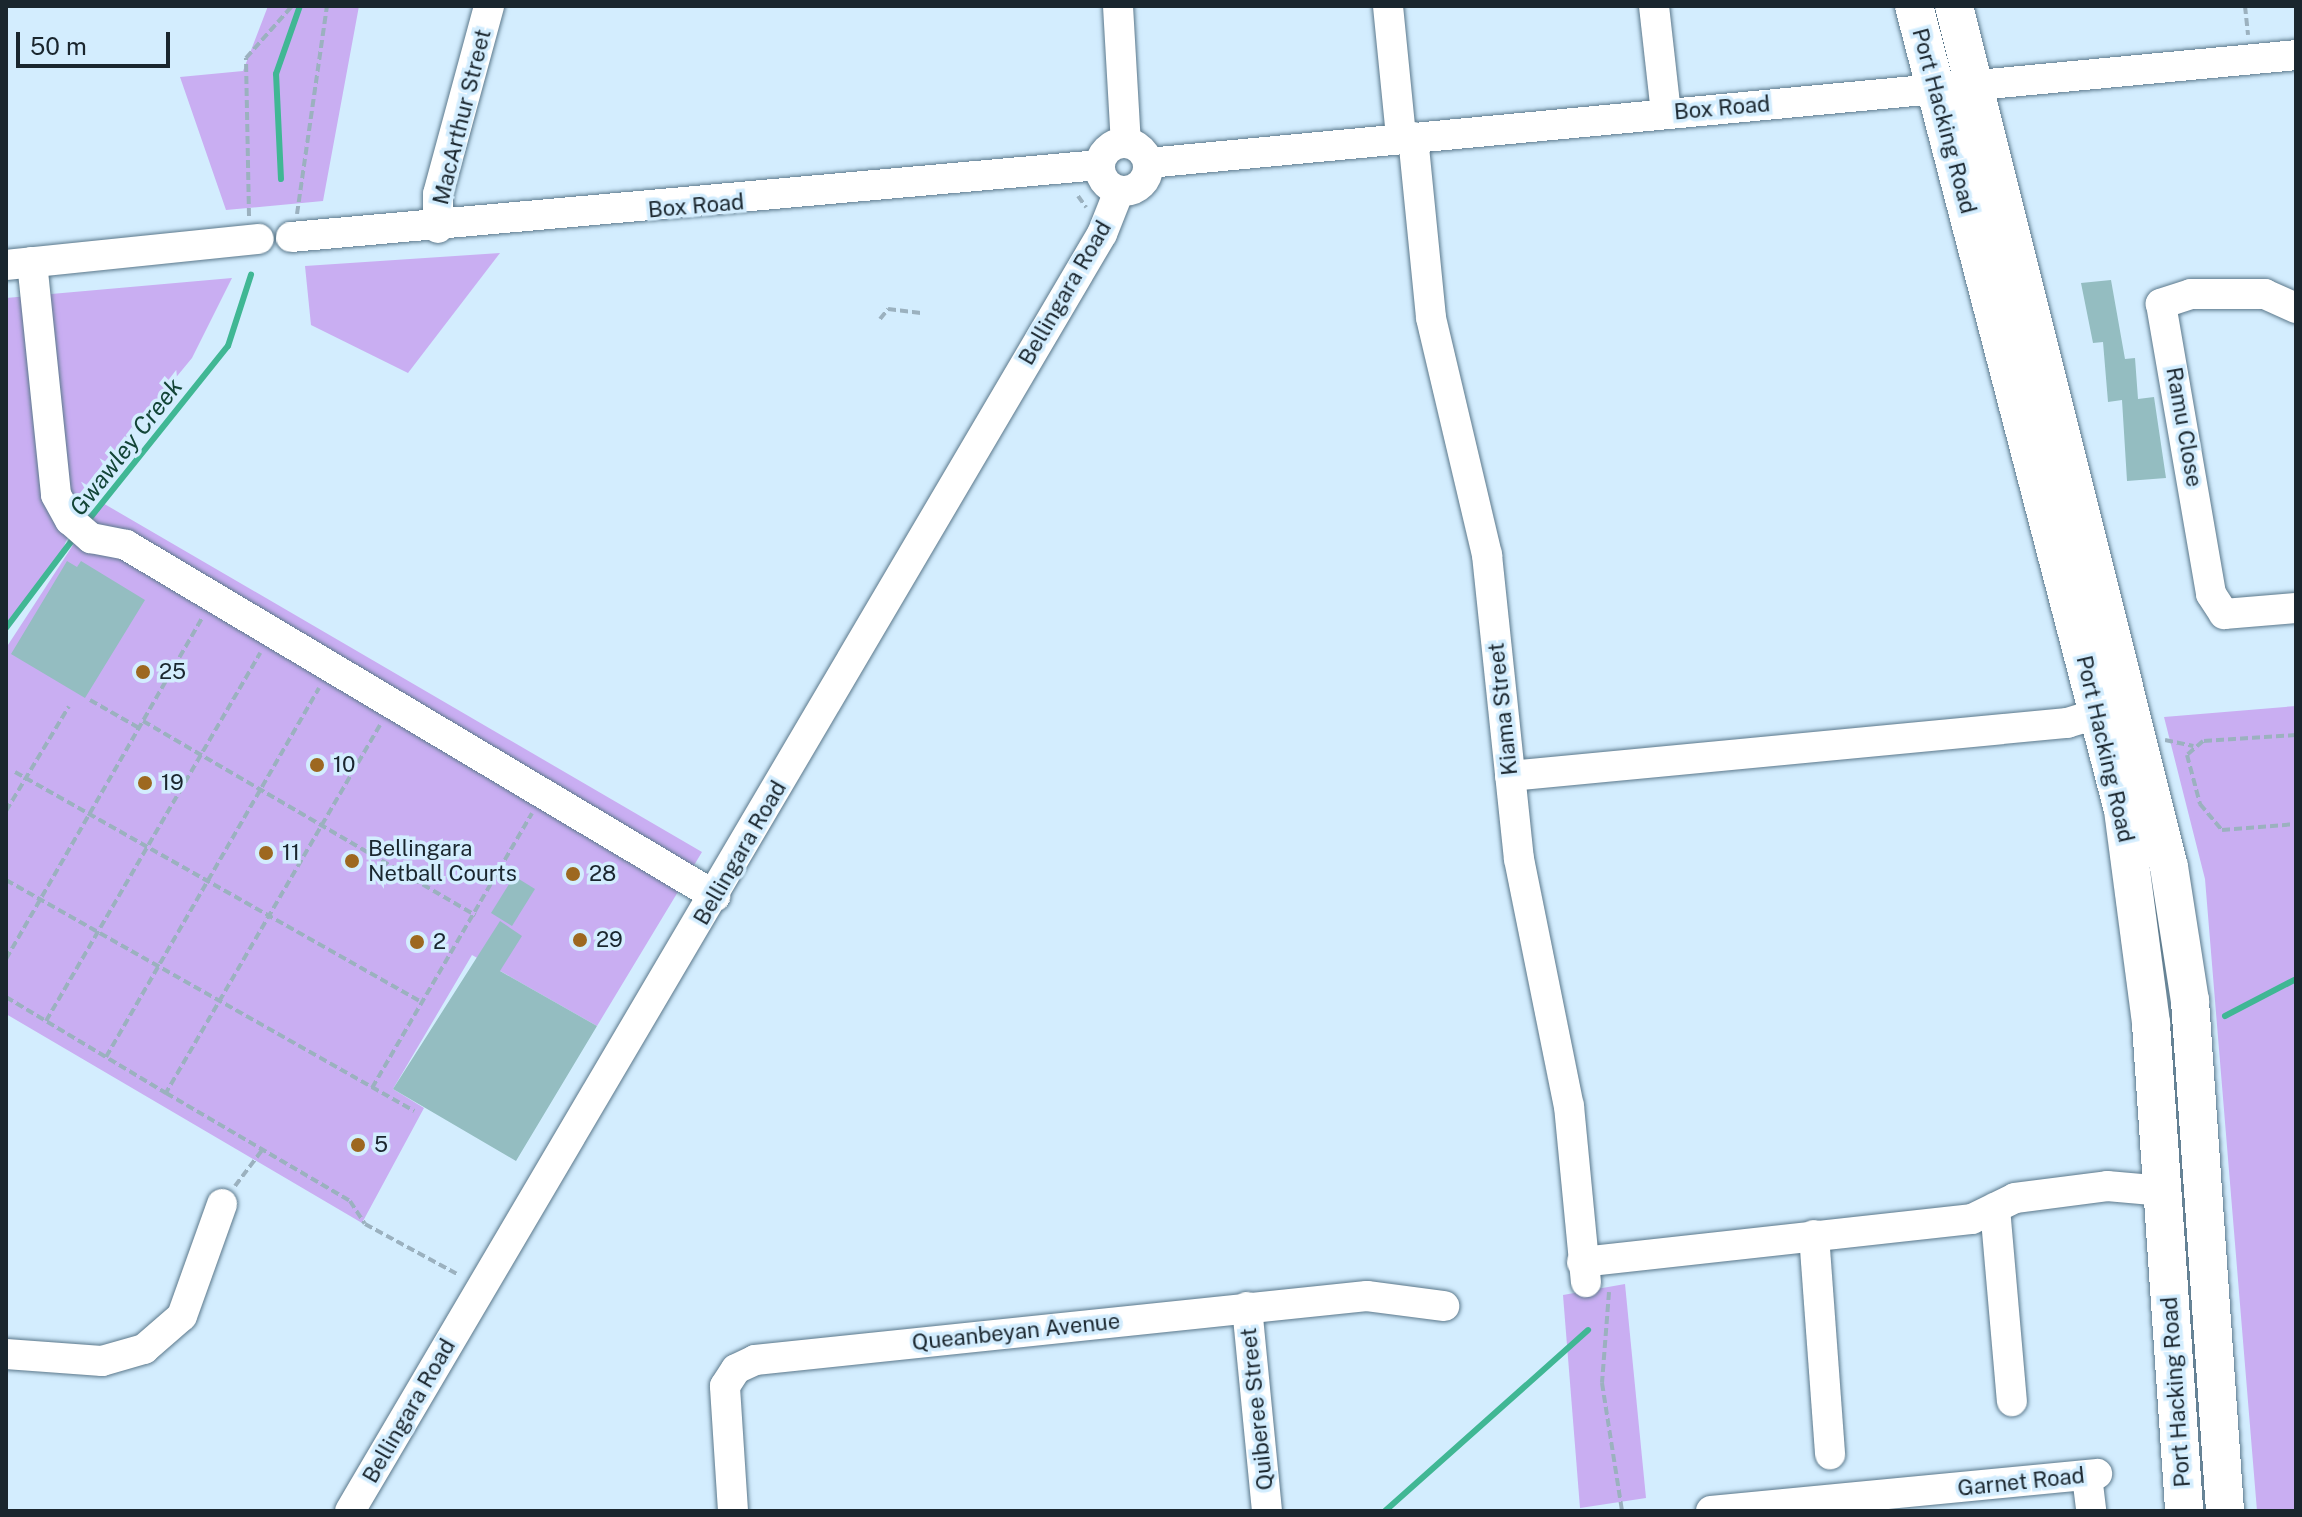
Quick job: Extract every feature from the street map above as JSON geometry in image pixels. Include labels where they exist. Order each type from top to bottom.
[{"type":"main road","name":"Port Hacking Road","points":[[1914,6],[2099,713],[2138,900],[2164,1191],[2184,1511]]},
{"type":"main road","name":"Port Hacking Road","points":[[1954,6],[2169,867],[2190,1001],[2225,1511]]},
{"type":"street","name":"MacArthur Street","points":[[438,228],[438,194],[489,6]]},
{"type":"street","points":[[1118,6],[1137,153],[1141,184],[1119,191],[1107,184],[1099,165],[1105,151],[1137,153]]},
{"type":"street","name":"Kiama Street","points":[[1388,6],[1431,318],[1487,555],[1525,896],[1569,1106],[1584,1272]]},
{"type":"street","points":[[1654,6],[1666,113]]},
{"type":"street","name":"Box Road","points":[[1137,153],[1407,137],[2296,55]]},
{"type":"street","name":"Box Road","points":[[19,263],[254,228],[274,221],[294,237],[438,228],[1099,165]]},
{"type":"street","name":"Bellingara Road","points":[[350,1511],[715,896],[1102,234],[1119,191]]},
{"type":"street","points":[[19,263],[56,495],[81,529],[126,545],[715,896]]},
{"type":"street","name":"Ramu Close","points":[[2296,308],[2265,294],[2191,294],[2161,304],[2211,594],[2224,614],[2296,608]]},
{"type":"street","points":[[1510,776],[2067,723],[2099,713]]},
{"type":"street","points":[[1584,1272],[1814,1235],[1972,1219],[1995,1208],[2107,1186],[2164,1191]]},
{"type":"street","points":[[6,1354],[102,1361],[144,1349],[182,1316],[222,1204]]},
{"type":"street","points":[[1995,1208],[2012,1401]]},
{"type":"street","points":[[1814,1235],[1830,1454]]},
{"type":"street","name":"Queanbeyan Avenue","points":[[733,1511],[723,1396],[729,1376],[744,1364],[1367,1296],[1444,1306]]},
{"type":"street","name":"Quiberee Street","points":[[1247,1307],[1267,1511]]},
{"type":"street","name":"Garnet Road","points":[[1711,1511],[2020,1497],[2092,1475],[2091,1511]]},
{"type":"path","points":[[254,228],[246,58],[292,6]]},
{"type":"path","points":[[294,237],[327,6]]},
{"type":"path","points":[[1078,196],[1086,207]]},
{"type":"path","points":[[880,319],[888,309],[921,313]]},
{"type":"path","points":[[6,959],[214,598]]},
{"type":"path","points":[[46,1021],[271,632]]},
{"type":"path","points":[[106,1057],[331,667]]},
{"type":"path","points":[[90,700],[139,728]]},
{"type":"path","points":[[166,1093],[392,704]]},
{"type":"path","points":[[6,811],[69,706]]},
{"type":"path","points":[[143,721],[475,915]]},
{"type":"path","points":[[2165,740],[2193,746],[2296,735]]},
{"type":"path","points":[[2193,746],[2187,776],[2208,820],[2222,830],[2296,824]]},
{"type":"path","points":[[15,772],[83,812],[92,810],[423,1003]]},
{"type":"path","points":[[372,1088],[543,794]]},
{"type":"path","points":[[6,880],[218,1003],[414,1111]]},
{"type":"path","points":[[6,997],[350,1201],[365,1224],[459,1275]]},
{"type":"path","points":[[246,1170],[263,1149]]},
{"type":"path","points":[[1584,1272],[1608,1276],[1602,1383],[1622,1511]]},
{"type":"shaded area","points":[[268,6],[359,6],[323,201],[226,210],[180,77],[243,71]]},
{"type":"shaded area","points":[[500,253],[408,373],[311,325],[305,266]]},
{"type":"shaded area","points":[[232,278],[192,358],[89,483],[59,559],[6,628],[6,298]]},
{"type":"shaded area","name":"Bellingara Netball Courts","points":[[101,502],[702,852],[597,1026],[472,955],[393,1089],[424,1108],[362,1223],[6,1014],[6,648]]},
{"type":"shaded area","points":[[2296,706],[2296,1511],[2257,1511],[2205,879],[2164,717]]},
{"type":"shaded area","points":[[1625,1284],[1646,1498],[1580,1508],[1563,1295]]},
{"type":"building","points":[[2111,280],[2125,359],[2135,358],[2138,399],[2154,397],[2166,478],[2127,481],[2122,400],[2108,402],[2103,342],[2093,343],[2081,283]]},
{"type":"building","points":[[67,561],[77,567],[81,561],[145,600],[85,698],[11,654]]},
{"type":"building","points":[[514,876],[535,889],[512,926],[491,913]]},
{"type":"building","points":[[500,921],[522,936],[500,971],[597,1026],[516,1161],[393,1089]]},
{"type":"waterway","name":"Gwawley Creek","points":[[281,179],[276,74],[300,6]]},
{"type":"waterway","name":"Gwawley Creek","points":[[86,523],[228,346],[251,275]]},
{"type":"waterway","name":"Gwawley Creek","points":[[6,628],[76,535]]},
{"type":"waterway","points":[[2225,1016],[2296,979]]},
{"type":"waterway","points":[[1385,1511],[1588,1330]]},
{"type":"place","name":"25","points":[[143,672]]},
{"type":"place","name":"10","points":[[317,765]]},
{"type":"place","name":"19","points":[[145,783]]},
{"type":"place","name":"11","points":[[266,853]]},
{"type":"place","name":"Bellingara Netball Courts","points":[[352,861]]},
{"type":"place","name":"28","points":[[573,874]]},
{"type":"place","name":"29","points":[[580,940]]},
{"type":"place","name":"2","points":[[417,942]]},
{"type":"place","name":"5","points":[[358,1145]]}]
